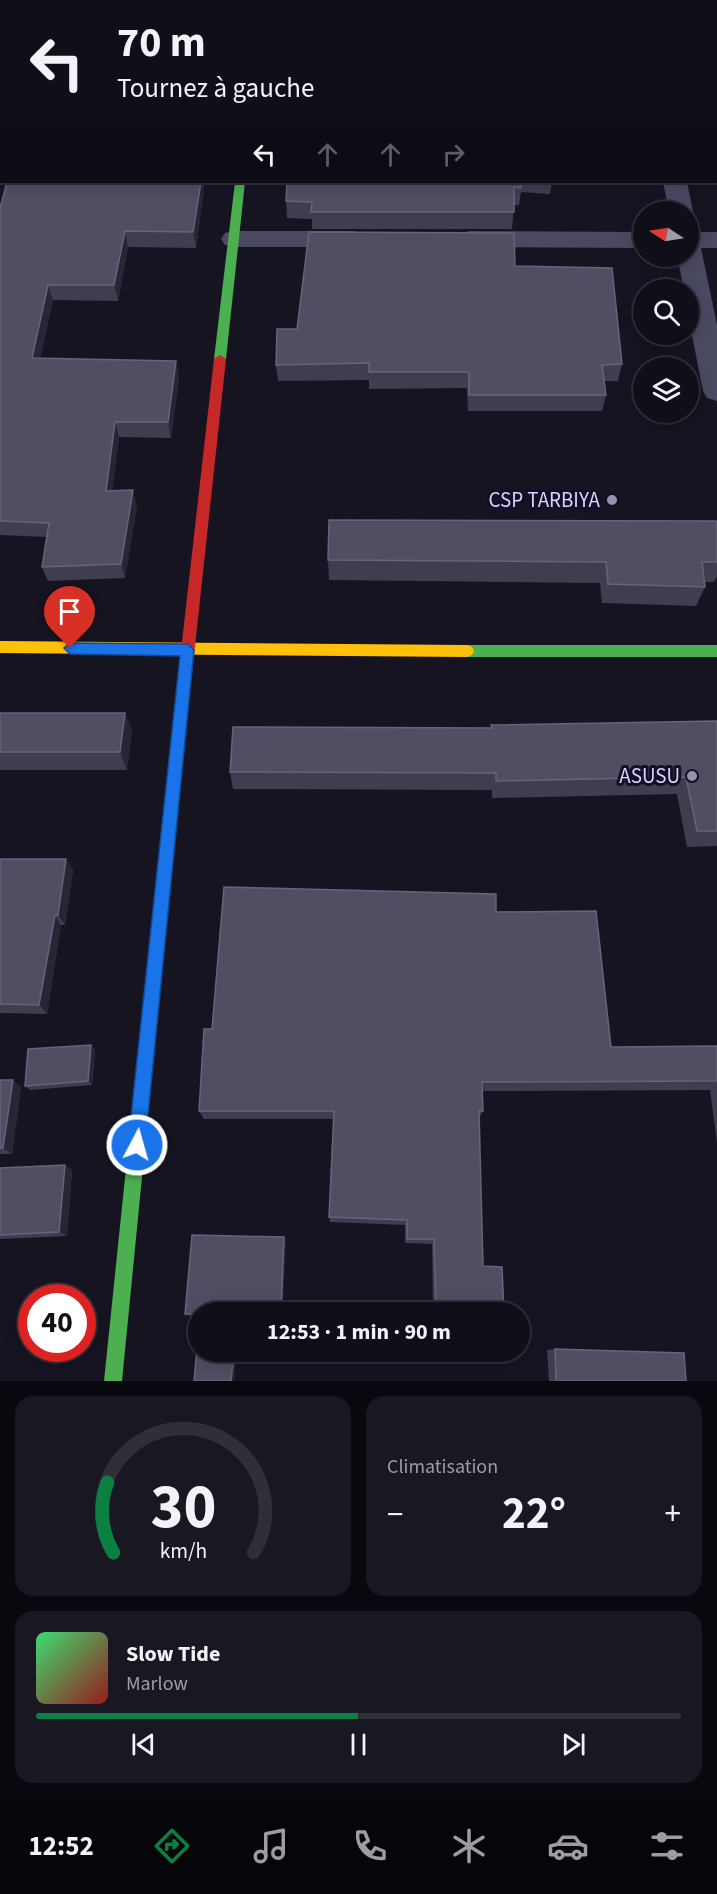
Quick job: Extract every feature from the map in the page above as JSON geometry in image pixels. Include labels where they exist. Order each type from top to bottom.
[{"type":"street","points":[[113,1381],[188,650],[240,183]]},
{"type":"street","points":[[675,183],[679,201]]},
{"type":"street","points":[[234,239],[375,239]]},
{"type":"street","points":[[445,239],[633,240]]},
{"type":"street","points":[[699,240],[717,240]]},
{"type":"street","points":[[692,267],[717,391]]},
{"type":"street","points":[[0,647],[188,650],[717,651]]},
{"type":"building","points":[[7,183],[201,183],[193,232],[125,231],[114,285],[48,285],[32,358],[176,361],[168,422],[115,422],[106,491],[133,490],[121,564],[42,567],[49,523],[0,521],[0,208]]},
{"type":"building","points":[[287,183],[521,183],[521,188],[514,187],[514,212],[311,212],[312,202],[286,201]]},
{"type":"building","points":[[309,232],[514,233],[515,266],[612,268],[622,364],[602,365],[606,395],[469,395],[469,372],[369,372],[369,363],[276,365],[277,329],[297,329]]},
{"type":"building","points":[[329,520],[716,521],[717,562],[702,562],[705,587],[608,584],[606,562],[328,560]]},
{"type":"building","points":[[0,713],[125,713],[120,752],[0,752]]},
{"type":"building","points":[[717,721],[717,831],[697,831],[686,777],[496,781],[496,773],[230,772],[233,727],[492,728],[491,725]]},
{"type":"building","points":[[0,859],[66,859],[58,915],[55,915],[39,1005],[0,1004]]},
{"type":"building","points":[[224,887],[496,894],[496,912],[596,911],[611,1047],[717,1046],[717,1081],[482,1082],[483,1111],[479,1111],[483,1266],[502,1267],[504,1302],[436,1302],[434,1239],[407,1239],[407,1220],[329,1217],[334,1111],[199,1111],[204,1029],[212,1029]]},
{"type":"building","points":[[91,1045],[88,1081],[25,1086],[28,1049]]},
{"type":"building","points":[[0,1080],[13,1080],[3,1148],[0,1148]]},
{"type":"building","points":[[65,1165],[59,1232],[0,1235],[0,1168]]},
{"type":"building","points":[[192,1235],[284,1237],[281,1302],[188,1302],[188,1314],[185,1314]]},
{"type":"building","points":[[555,1349],[684,1353],[686,1381],[556,1381]]},
{"type":"building","points":[[196,1362],[233,1362],[231,1381],[194,1381]]},
{"type":"traffic: fast","points":[[220,359],[240,183]]},
{"type":"traffic: fast","points":[[467,651],[717,651]]},
{"type":"traffic: fast","points":[[113,1381],[152,994]]},
{"type":"traffic: slow","points":[[0,647],[467,651]]},
{"type":"traffic: slow","points":[[152,994],[178,739]]},
{"type":"traffic: jam","points":[[178,739],[220,359]]},
{"type":"place","name":"CSP TARBIYA","points":[[612,500]]},
{"type":"place","name":"ASUSU","points":[[692,776]]},
{"type":"route","points":[[70,648],[188,650],[137,1145]]}]
